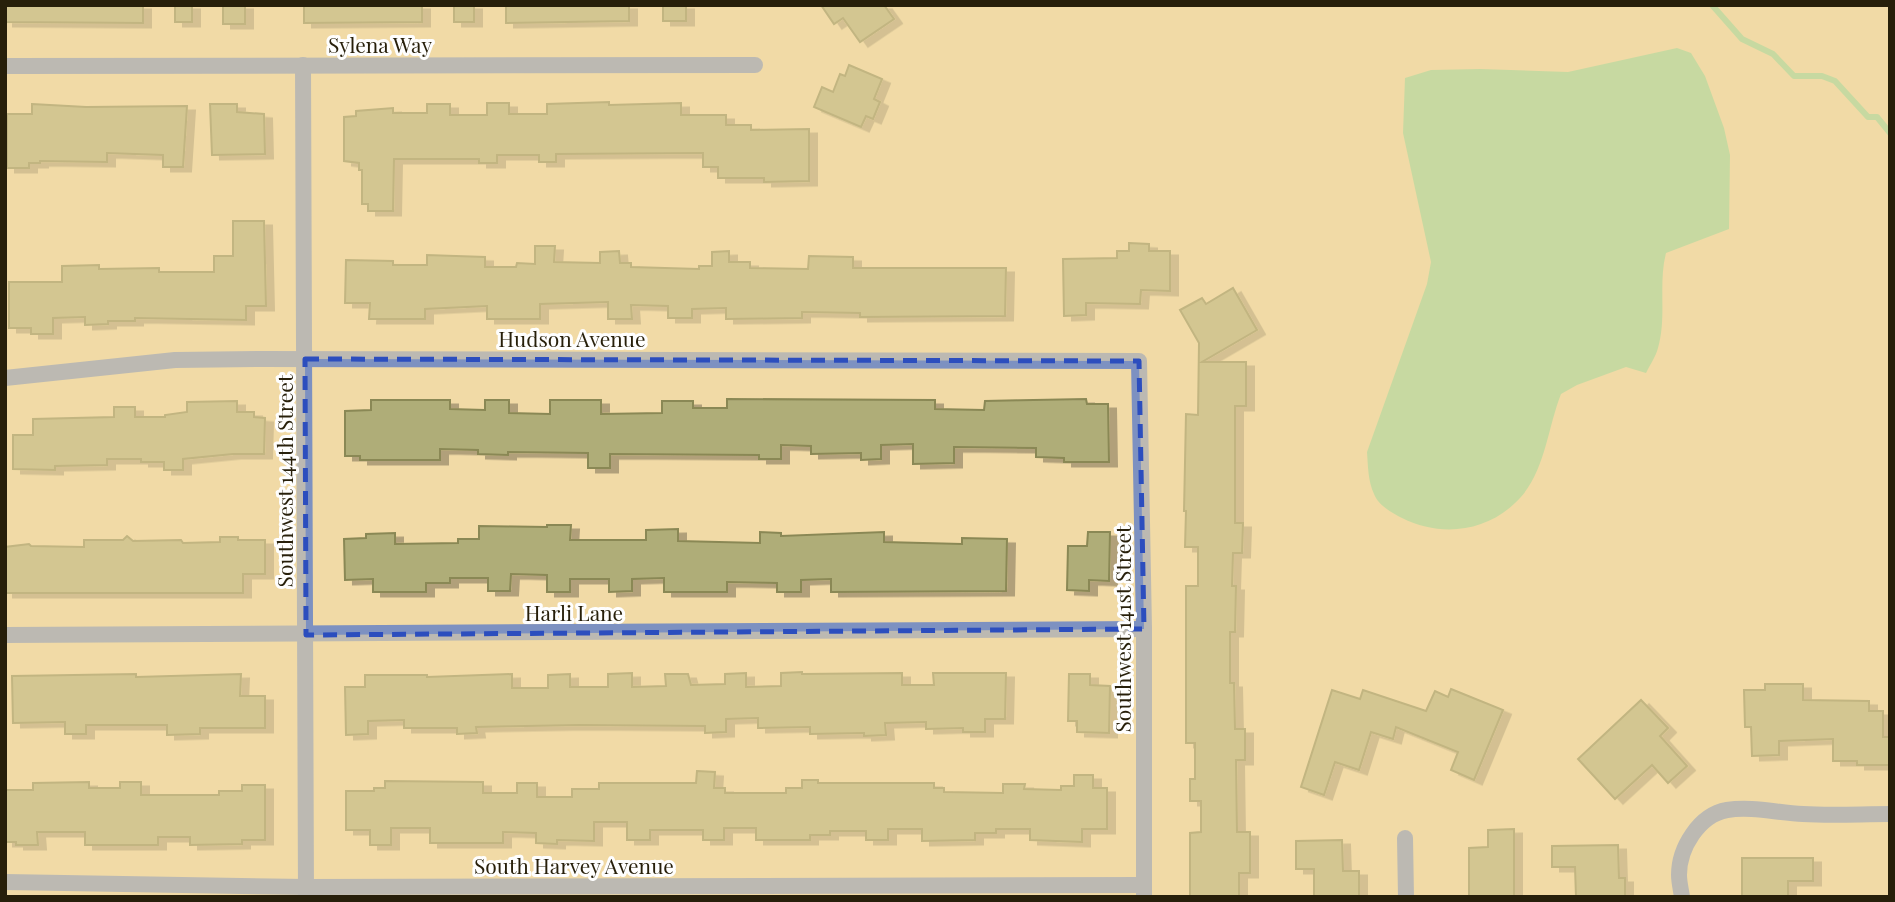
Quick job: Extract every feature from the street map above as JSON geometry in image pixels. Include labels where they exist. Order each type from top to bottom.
[{"type":"street","name":"Southwest 144th Street","points":[[303,65],[306,892]]},
{"type":"street","name":"Sylena Way","points":[[5,66],[755,65]]},
{"type":"street","name":"Hudson Avenue","points":[[5,378],[175,360],[1139,361]]},
{"type":"street","name":"Southwest 141st Street","points":[[1139,361],[1144,629],[1144,891]]},
{"type":"street","name":"Harli Lane","points":[[5,635],[1144,629]]},
{"type":"street","points":[[1682,897],[1679,875],[1682,856],[1695,831],[1713,815],[1726,810],[1744,809],[1803,814],[1890,814]]},
{"type":"street","points":[[1405,838],[1406,897]]},
{"type":"street","name":"South Harvey Avenue","points":[[5,882],[306,892],[1144,891]]},
{"type":"highlighted area","points":[[305,359],[1139,361],[1144,629],[306,635]]},
{"type":"shaded area","points":[[1677,48],[1691,53],[1705,76],[1724,128],[1730,155],[1729,229],[1666,253],[1661,336],[1656,354],[1646,373],[1626,367],[1577,385],[1561,394],[1535,475],[1520,498],[1494,518],[1480,525],[1449,529],[1417,524],[1394,514],[1382,505],[1374,494],[1369,479],[1367,452],[1427,284],[1431,262],[1403,133],[1405,78],[1431,70],[1568,72]]},
{"type":"building","points":[[5,5],[143,5],[143,23],[5,22]]},
{"type":"building","points":[[175,5],[192,5],[192,22],[175,22]]},
{"type":"building","points":[[223,5],[245,5],[245,24],[223,24]]},
{"type":"building","points":[[304,5],[422,5],[422,22],[304,23]]},
{"type":"building","points":[[454,5],[474,5],[474,22],[454,22]]},
{"type":"building","points":[[506,5],[629,5],[629,21],[506,23]]},
{"type":"building","points":[[663,5],[686,5],[686,21],[663,21]]},
{"type":"building","points":[[821,5],[884,5],[894,19],[860,42],[843,18],[834,24]]},
{"type":"building","points":[[849,65],[882,79],[874,99],[880,102],[873,119],[866,116],[861,127],[814,107],[822,87],[833,92],[840,74],[845,76]]},
{"type":"building","points":[[609,102],[609,105],[681,103],[681,115],[726,115],[726,125],[751,125],[751,130],[809,129],[809,181],[764,182],[764,178],[718,178],[718,167],[703,167],[703,153],[556,154],[556,162],[539,162],[539,155],[497,155],[497,163],[479,163],[479,159],[394,159],[393,211],[368,211],[368,204],[362,204],[362,170],[359,170],[359,163],[344,161],[344,117],[356,116],[356,111],[393,108],[393,113],[427,113],[427,104],[450,104],[450,115],[487,115],[487,103],[509,103],[509,114],[547,114],[547,104]]},
{"type":"building","points":[[32,104],[86,107],[187,106],[183,167],[163,167],[163,155],[107,153],[107,162],[40,161],[29,163],[29,168],[7,168],[7,114],[32,114]]},
{"type":"building","points":[[210,104],[237,104],[237,112],[264,114],[265,154],[212,155]]},
{"type":"building","points":[[233,221],[264,221],[266,306],[246,306],[246,320],[135,318],[135,321],[108,321],[108,324],[85,325],[85,317],[53,318],[53,334],[31,334],[31,328],[9,328],[9,282],[62,282],[62,266],[99,265],[99,269],[159,268],[159,272],[214,272],[214,256],[233,256]]},
{"type":"building","points":[[1129,243],[1149,244],[1149,251],[1170,251],[1170,291],[1141,290],[1140,304],[1086,303],[1086,315],[1064,316],[1063,259],[1117,258],[1117,251],[1129,251]]},
{"type":"building","points":[[535,246],[555,246],[554,262],[600,263],[600,252],[619,251],[620,263],[631,263],[631,267],[699,269],[699,266],[712,266],[712,252],[729,251],[729,262],[750,262],[750,268],[808,269],[809,256],[853,257],[853,268],[1006,268],[1005,316],[860,317],[860,313],[802,312],[802,318],[726,319],[726,308],[692,309],[692,318],[668,318],[668,306],[631,305],[632,319],[608,319],[608,302],[540,304],[540,319],[487,319],[487,306],[425,309],[425,319],[369,319],[370,303],[345,303],[346,260],[427,265],[427,255],[485,257],[485,267],[516,267],[517,263],[535,264]]},
{"type":"building","points":[[1233,288],[1257,330],[1202,362],[1246,362],[1246,406],[1235,406],[1235,523],[1243,523],[1242,553],[1233,553],[1232,586],[1236,586],[1235,632],[1230,632],[1230,683],[1234,683],[1235,729],[1245,729],[1245,760],[1236,760],[1237,832],[1250,832],[1250,873],[1239,873],[1239,897],[1190,897],[1190,833],[1201,832],[1201,801],[1190,801],[1190,779],[1195,779],[1195,743],[1186,743],[1186,586],[1198,586],[1198,547],[1185,547],[1184,511],[1186,414],[1198,415],[1199,343],[1180,310],[1202,298],[1206,304]]},
{"type":"building","points":[[727,399],[935,400],[935,409],[984,410],[985,401],[1086,399],[1087,404],[1108,404],[1109,462],[1064,462],[1064,458],[1036,457],[1036,448],[954,447],[954,463],[913,464],[913,444],[881,445],[881,459],[861,460],[861,453],[811,454],[811,446],[781,445],[781,459],[759,459],[759,455],[610,454],[610,468],[588,468],[588,453],[508,452],[508,455],[478,454],[478,450],[440,449],[440,460],[360,460],[360,456],[345,456],[345,411],[371,410],[371,400],[450,400],[450,409],[485,410],[485,400],[509,400],[509,413],[550,414],[550,400],[601,400],[601,414],[662,413],[662,401],[693,401],[693,408],[727,408]]},
{"type":"building","points":[[237,401],[237,412],[254,412],[254,417],[265,418],[264,454],[183,459],[183,470],[164,470],[164,462],[141,462],[141,459],[107,459],[107,465],[55,466],[55,470],[13,469],[13,435],[33,435],[33,419],[114,417],[114,407],[135,407],[135,417],[165,417],[187,412],[187,402]]},
{"type":"building","points":[[571,525],[570,540],[646,540],[646,530],[678,529],[678,541],[760,543],[760,532],[781,533],[781,536],[884,532],[884,542],[962,544],[962,538],[1007,539],[1006,591],[831,592],[831,579],[801,580],[801,592],[777,592],[777,583],[727,582],[727,592],[664,592],[664,578],[632,579],[632,591],[609,592],[609,579],[570,579],[570,592],[547,592],[547,575],[511,574],[510,591],[488,591],[488,578],[450,578],[450,583],[426,583],[426,592],[373,592],[373,579],[345,580],[344,539],[366,538],[366,534],[395,533],[395,544],[458,543],[458,539],[479,539],[479,526]]},
{"type":"building","points":[[1088,532],[1110,532],[1109,581],[1089,580],[1089,591],[1067,590],[1068,546],[1087,546]]},
{"type":"building","points":[[127,536],[133,541],[181,540],[183,543],[220,542],[220,537],[265,540],[265,574],[243,574],[243,593],[5,593],[5,547],[29,544],[84,547],[84,540],[123,540]]},
{"type":"building","points":[[632,673],[632,687],[666,686],[665,674],[688,674],[691,685],[725,684],[725,674],[746,673],[746,687],[781,686],[781,673],[902,673],[902,685],[934,685],[933,673],[1006,673],[1005,719],[985,719],[985,732],[963,732],[963,728],[926,729],[926,722],[885,723],[886,735],[864,736],[864,733],[810,734],[810,727],[758,728],[758,718],[726,719],[726,732],[705,733],[705,726],[579,725],[476,727],[477,733],[457,734],[457,728],[404,728],[404,720],[368,721],[368,734],[346,735],[345,687],[365,687],[365,675],[427,677],[512,674],[512,688],[548,688],[548,675],[570,674],[570,687],[608,687],[608,674]]},
{"type":"building","points":[[136,674],[136,677],[241,674],[240,696],[265,696],[265,728],[200,728],[200,734],[167,735],[167,725],[86,725],[86,734],[65,734],[65,722],[13,723],[12,676]]},
{"type":"building","points":[[1069,674],[1090,674],[1090,685],[1110,686],[1109,733],[1077,732],[1077,721],[1068,721]]},
{"type":"building","points":[[1765,684],[1803,684],[1803,700],[1869,701],[1869,711],[1883,711],[1883,737],[1890,737],[1890,765],[1857,765],[1857,761],[1833,761],[1833,739],[1779,741],[1779,755],[1752,756],[1751,727],[1745,727],[1744,690],[1765,690]]},
{"type":"building","points":[[1451,689],[1503,710],[1474,780],[1451,770],[1458,752],[1396,727],[1393,739],[1371,732],[1359,770],[1335,762],[1324,795],[1301,787],[1332,690],[1360,699],[1363,690],[1426,711],[1435,691],[1448,697]]},
{"type":"building","points":[[1641,700],[1668,728],[1660,736],[1687,766],[1668,783],[1652,765],[1615,799],[1578,759]]},
{"type":"building","points":[[697,771],[715,772],[714,788],[725,788],[725,793],[786,793],[786,788],[802,788],[802,780],[818,780],[818,783],[934,783],[934,788],[944,788],[944,792],[1003,793],[1003,784],[1025,784],[1024,789],[1061,790],[1061,786],[1074,786],[1074,775],[1093,775],[1093,788],[1107,788],[1107,829],[1082,829],[1082,842],[1030,840],[1030,829],[996,829],[996,833],[975,833],[975,840],[922,841],[922,829],[888,829],[888,840],[866,840],[866,831],[830,831],[830,835],[810,835],[810,840],[756,840],[756,828],[724,828],[724,840],[703,840],[703,830],[650,830],[650,840],[627,840],[627,822],[594,822],[594,841],[557,840],[557,844],[536,843],[536,833],[503,832],[503,843],[430,843],[430,828],[391,828],[391,845],[370,845],[370,830],[346,830],[346,791],[374,791],[374,788],[385,788],[385,781],[483,782],[483,793],[517,793],[517,783],[537,783],[537,797],[572,797],[572,789],[599,789],[599,783],[696,783]]},
{"type":"building","points":[[89,782],[89,788],[120,788],[120,782],[141,782],[141,795],[219,795],[219,791],[242,791],[242,785],[265,785],[265,840],[242,840],[242,844],[190,845],[190,837],[158,837],[158,845],[85,845],[85,832],[37,832],[38,845],[5,842],[5,790],[33,790],[33,783]]},
{"type":"building","points":[[1514,829],[1514,897],[1469,897],[1469,848],[1488,847],[1488,830]]},
{"type":"building","points":[[1342,840],[1343,871],[1359,871],[1359,897],[1314,897],[1314,869],[1296,869],[1296,841]]},
{"type":"building","points":[[1618,845],[1619,878],[1625,878],[1625,897],[1576,897],[1575,867],[1552,867],[1552,846]]},
{"type":"building","points":[[1742,858],[1813,858],[1813,881],[1788,881],[1788,897],[1742,897]]},
{"type":"waterway","points":[[1712,5],[1742,39],[1773,54],[1794,76],[1822,76],[1835,81],[1868,117],[1877,117],[1890,133]]}]
